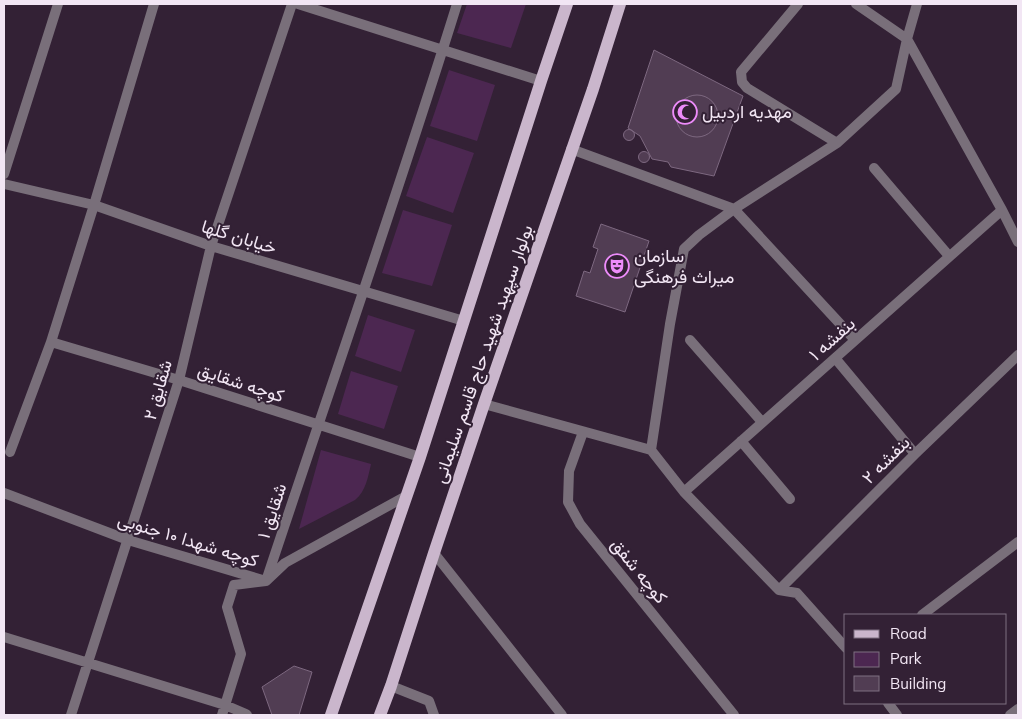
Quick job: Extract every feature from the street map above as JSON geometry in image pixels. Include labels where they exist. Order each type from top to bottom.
[{"type":"main road","name":"بولوار سپهبد شهید حاج قاسم سلیمانی","points":[[331,715],[420,457],[540,81],[567,4]]},
{"type":"main road","name":"بولوار سپهبد شهید حاج قاسم سلیمانی","points":[[380,715],[484,404],[593,89],[620,4]]},
{"type":"street","points":[[4,174],[58,4]]},
{"type":"street","points":[[10,452],[51,342],[154,4]]},
{"type":"street","name":"شقایق ۲","points":[[71,715],[179,380],[211,246],[292,4]]},
{"type":"street","points":[[298,4],[540,81]]},
{"type":"street","name":"شقایق ۱","points":[[266,580],[364,292],[457,4]]},
{"type":"street","points":[[798,4],[742,72],[742,82],[747,88],[837,143]]},
{"type":"street","points":[[856,4],[907,39],[1018,240]]},
{"type":"street","points":[[651,450],[670,324],[684,249],[699,234],[734,208],[837,143],[896,89],[917,4]]},
{"type":"street","points":[[571,149],[734,208],[855,340]]},
{"type":"street","points":[[874,168],[949,256]]},
{"type":"street","name":"خیابان گلها","points":[[4,184],[94,205],[211,246],[464,321]]},
{"type":"street","name":"بنفشه ۱","points":[[684,492],[1002,210]]},
{"type":"street","points":[[690,340],[762,422]]},
{"type":"street","name":"کوچه شقایق","points":[[51,342],[179,380],[420,457]]},
{"type":"street","name":"بنفشه ۲","points":[[779,590],[915,454],[1018,355]]},
{"type":"street","points":[[835,358],[915,454]]},
{"type":"street","points":[[484,404],[651,450],[684,492],[779,590],[797,593],[844,646]]},
{"type":"street","name":"کوچه شفق","points":[[583,432],[569,471],[568,502],[580,524],[734,715]]},
{"type":"street","points":[[741,442],[790,499]]},
{"type":"street","name":"کوچه شهدا ۱۰ جنوبی","points":[[4,493],[128,540],[266,580],[285,563],[406,496]]},
{"type":"street","points":[[923,614],[1018,542]]},
{"type":"street","points":[[434,553],[562,715]]},
{"type":"street","points":[[222,715],[241,654],[227,607],[234,585],[266,580]]},
{"type":"street","points":[[4,637],[225,705],[247,715]]},
{"type":"street","points":[[391,686],[429,701],[434,715]]},
{"type":"street","points":[[889,704],[897,715]]},
{"type":"street","points":[[1010,715],[1018,709]]},
{"type":"green space","points":[[467,4],[526,4],[511,48],[457,33]]},
{"type":"green space","points":[[449,70],[495,85],[477,141],[430,126]]},
{"type":"green space","points":[[427,137],[474,153],[453,213],[406,196]]},
{"type":"green space","points":[[403,210],[452,225],[432,286],[382,273]]},
{"type":"green space","points":[[368,315],[415,330],[401,372],[355,356]]},
{"type":"green space","points":[[351,371],[398,386],[384,429],[338,414]]},
{"type":"green space","points":[[321,450],[371,464],[368,479],[362,492],[355,500],[299,529]]},
{"type":"building","name":"مهدیه اردبیل","points":[[654,50],[743,96],[714,176],[671,167],[668,162],[652,159],[640,136],[628,128]]},
{"type":"building","points":[[697,95],[712,101],[718,116],[712,131],[697,137],[682,131],[676,116],[682,101]]},
{"type":"building","points":[[627,130],[631,130],[634,135],[633,139],[627,140],[624,137],[624,133]]},
{"type":"building","points":[[642,152],[646,152],[649,157],[648,161],[642,162],[639,159],[639,155]]},
{"type":"building","name":"سازمان میراث فرهنگی","points":[[601,224],[649,241],[625,312],[576,296],[584,271],[590,273],[598,249],[593,247]]},
{"type":"building","points":[[294,666],[312,672],[299,715],[272,715],[262,687]]},
{"type":"place","name":"مهدیه اردبیل","points":[[685,112]]},
{"type":"place","name":"سازمان میراث فرهنگی","points":[[617,266]]}]
